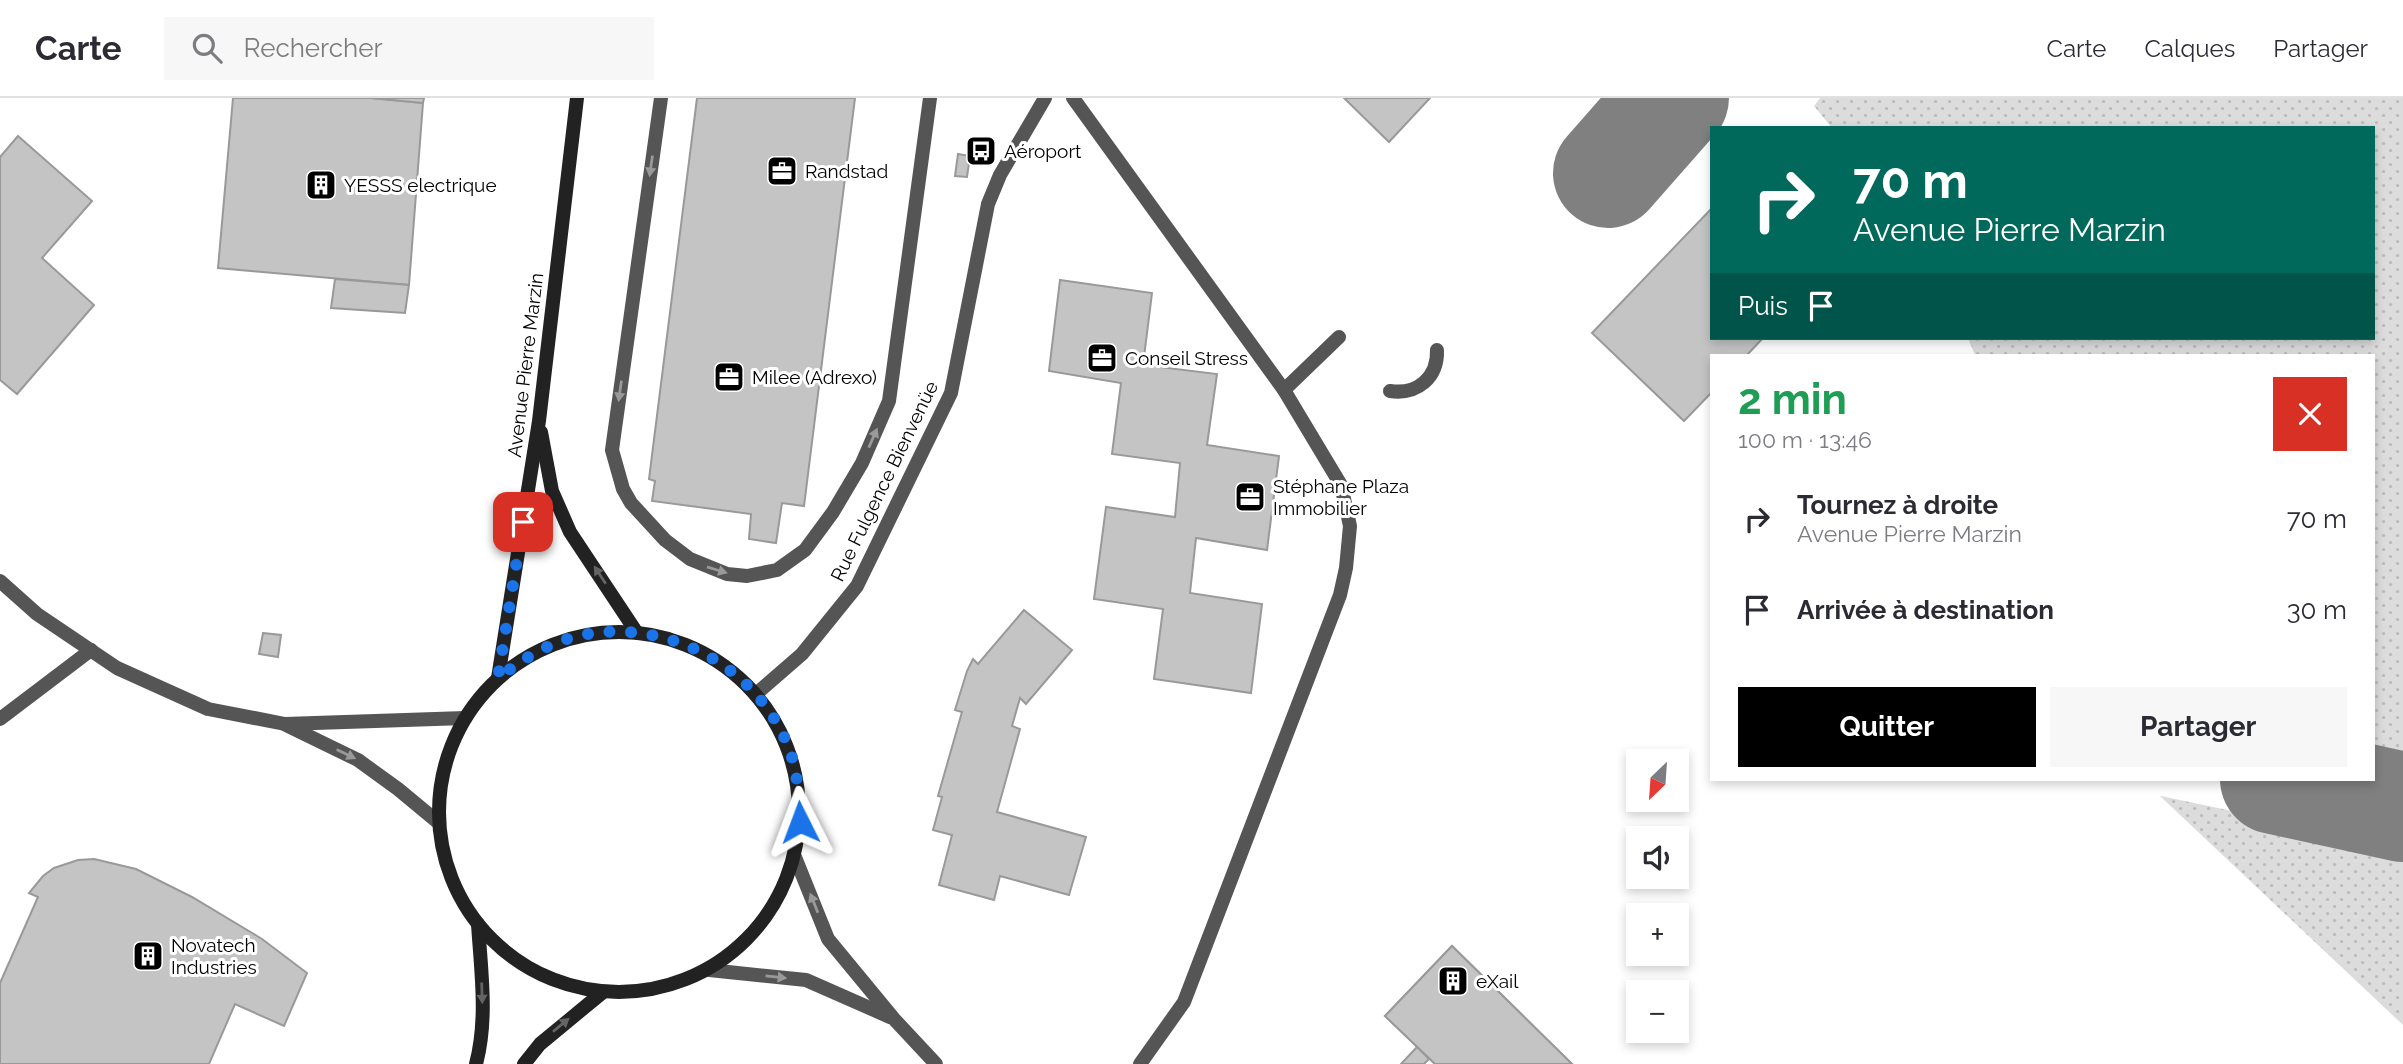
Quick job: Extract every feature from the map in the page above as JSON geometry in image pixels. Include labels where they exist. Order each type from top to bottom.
[{"type":"main road","name":"Avenue Pierre Marzin","points":[[498,678],[539,421],[577,98]]},
{"type":"main road","points":[[539,421],[552,491],[570,532],[637,632]]},
{"type":"main road","points":[[637,632],[690,646],[736,674],[756,694],[776,722],[790,754],[799,788],[800,822],[795,857],[783,891],[764,922],[739,948],[709,970],[676,984],[640,992],[603,992],[567,985],[533,971],[503,951],[478,924],[458,893],[444,859],[439,823],[440,787],[449,751],[465,718],[480,696],[498,678],[522,660],[577,636],[637,632]]},
{"type":"main road","points":[[476,1064],[482,1031],[478,924]]},
{"type":"main road","points":[[524,1064],[540,1044],[603,992]]},
{"type":"street","points":[[660,98],[612,450],[623,489],[641,516],[665,540],[690,559],[708,568],[747,576],[777,570],[805,550],[833,512],[862,463],[889,401],[930,98]]},
{"type":"street","name":"Rue Fulgence Bienvenüe","points":[[756,694],[802,654],[857,586],[904,493],[951,393],[988,204],[1000,175],[1045,98]]},
{"type":"street","points":[[1073,98],[1284,390],[1341,485],[1350,526],[1346,568],[1335,608],[1184,1002],[1140,1064]]},
{"type":"street","points":[[1284,390],[1339,337]]},
{"type":"street","points":[[1390,391],[1400,393],[1413,390],[1424,383],[1433,373],[1437,350]]},
{"type":"street","points":[[0,581],[37,614],[117,668],[208,709],[285,724],[465,718]]},
{"type":"street","points":[[0,719],[90,650]]},
{"type":"street","points":[[285,724],[358,760],[439,823]]},
{"type":"street","points":[[795,857],[828,939],[936,1064]]},
{"type":"street","points":[[709,970],[806,980],[894,1018]]},
{"type":"shaded area","points":[[1820,98],[2403,98],[2403,786],[2375,780],[2375,354],[1975,354],[1969,340],[2375,340],[2375,126],[1830,126],[1814,106]]},
{"type":"shaded area","points":[[2160,796],[2403,847],[2403,1025]]},
{"type":"building","name":"YESSS electrique","points":[[233,98],[371,98],[423,103],[409,285],[218,268]]},
{"type":"building","points":[[371,98],[424,98],[423,103]]},
{"type":"building","points":[[697,98],[855,98],[804,506],[782,503],[776,543],[749,539],[751,514],[652,501],[655,481],[649,479]]},
{"type":"building","points":[[1344,98],[1430,98],[1389,142]]},
{"type":"building","points":[[18,136],[92,201],[42,258],[94,305],[17,394],[0,380],[0,157]]},
{"type":"building","points":[[958,154],[970,156],[967,177],[955,176]]},
{"type":"building","points":[[1710,210],[1710,340],[1761,340],[1748,354],[1710,354],[1710,394],[1684,421],[1592,333]]},
{"type":"building","points":[[335,279],[409,285],[405,313],[331,308]]},
{"type":"building","points":[[1060,280],[1152,293],[1143,365],[1217,374],[1207,445],[1279,456],[1267,550],[1196,538],[1190,593],[1262,604],[1251,693],[1154,679],[1163,609],[1094,599],[1106,507],[1175,517],[1180,463],[1112,454],[1121,383],[1049,371]]},
{"type":"building","points":[[1024,610],[1072,650],[1026,704],[1020,698],[1012,726],[1020,729],[997,812],[1086,837],[1069,895],[1000,876],[994,900],[939,885],[952,835],[933,830],[942,797],[938,796],[962,712],[955,710],[967,671],[973,659],[978,664]]},
{"type":"building","points":[[263,633],[281,635],[278,657],[259,654]]},
{"type":"building","name":"Novatech Industries","points":[[94,859],[136,869],[192,897],[262,939],[307,973],[284,1026],[235,1004],[209,1064],[0,1064],[0,983],[38,897],[29,893],[43,876],[54,868],[78,860]]},
{"type":"building","name":"eXail","points":[[1452,946],[1572,1064],[1435,1064],[1385,1016]]},
{"type":"building","name":"eXail","points":[[1452,946],[1572,1064],[1435,1064],[1385,1016]]},
{"type":"building","points":[[1417,1047],[1429,1059],[1424,1064],[1401,1064]]},
{"type":"taxiway","points":[[1608,173],[1674,98]]},
{"type":"taxiway","points":[[2284,781],[2403,807]]},
{"type":"place","name":"Aéroport","points":[[981,151]]},
{"type":"place","name":"Randstad","points":[[782,171]]},
{"type":"place","name":"YESSS electrique","points":[[321,185]]},
{"type":"place","name":"Conseil Stress","points":[[1102,358]]},
{"type":"place","name":"Milee (Adrexo)","points":[[729,377]]},
{"type":"place","name":"Stéphane Plaza Immobilier","points":[[1250,497]]},
{"type":"place","name":"Novatech Industries","points":[[148,956]]},
{"type":"place","name":"eXail","points":[[1453,981]]},
{"type":"route","points":[[523,522],[498,678],[522,660],[577,636],[637,632],[690,646],[736,674],[756,694],[776,722],[790,754],[799,788],[800,822]]}]
